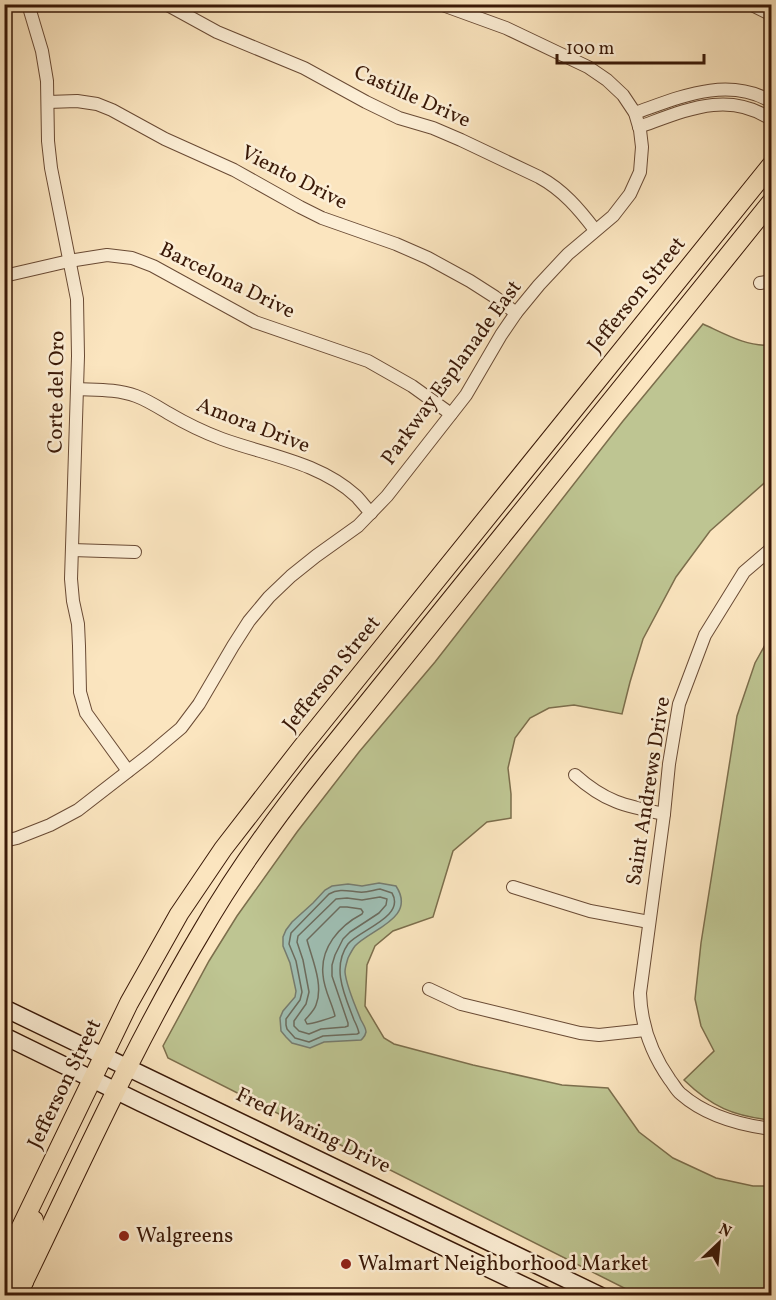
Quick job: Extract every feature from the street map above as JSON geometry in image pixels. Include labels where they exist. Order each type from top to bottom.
[{"type":"main road","name":"Jefferson Street","points":[[4,1262],[129,1003],[179,914],[223,849],[771,164]]},
{"type":"main road","points":[[21,1289],[153,1016],[202,929],[278,814],[771,201]]},
{"type":"main road","name":"Fred Waring Drive","points":[[4,1008],[601,1296]]},
{"type":"main road","points":[[4,1036],[546,1296]]},
{"type":"main road","points":[[21,1289],[13,1275],[33,1231],[35,1197]]},
{"type":"street","name":"Corte del Oro","points":[[28,4],[42,51],[47,81],[51,168],[76,299],[77,389],[71,579],[78,624],[80,693],[86,713],[128,771]]},
{"type":"street","name":"Castille Drive","points":[[166,4],[217,32],[304,68],[399,118],[452,136],[539,177],[566,196],[595,230]]},
{"type":"street","points":[[440,4],[506,28],[588,67],[607,80],[623,96],[637,120]]},
{"type":"street","points":[[750,4],[771,15]]},
{"type":"street","points":[[637,120],[691,94],[711,89],[757,94],[771,102]]},
{"type":"street","name":"Viento Drive","points":[[48,102],[76,100],[112,110],[165,139],[234,170],[322,218],[396,244],[428,258],[470,281],[516,313]]},
{"type":"street","points":[[637,120],[713,104],[752,108],[771,120]]},
{"type":"street","name":"Parkway Esplanade East","points":[[4,841],[50,825],[78,810],[181,728],[199,704],[249,621],[269,597],[316,556],[358,526],[387,496],[466,394],[516,313],[553,269],[613,216],[630,194],[640,172],[642,147],[637,120]]},
{"type":"street","name":"Barcelona Drive","points":[[4,276],[107,255],[132,258],[153,266],[255,322],[368,361],[412,386],[451,414]]},
{"type":"street","name":"Amora Drive","points":[[77,389],[118,392],[135,396],[220,438],[297,463],[318,472],[355,495],[371,513]]},
{"type":"street","name":"Saint Andrews Drive","points":[[771,548],[744,572],[705,635],[679,704],[669,764],[640,993],[640,1010],[658,1062],[680,1093],[707,1112],[750,1126],[771,1129]]},
{"type":"street","points":[[72,550],[135,552]]},
{"type":"street","points":[[574,774],[610,800],[664,814]]},
{"type":"street","points":[[513,887],[590,911],[649,922]]},
{"type":"street","points":[[429,988],[461,1004],[580,1033],[599,1035],[645,1029]]},
{"type":"green space","points":[[703,324],[745,342],[771,345],[771,477],[710,531],[676,577],[643,639],[622,714],[574,705],[549,708],[530,718],[515,738],[508,768],[511,818],[487,822],[453,851],[433,917],[393,931],[375,946],[367,965],[365,1006],[384,1038],[394,1044],[562,1085],[608,1088],[639,1132],[673,1158],[716,1178],[753,1186],[771,1186],[771,1295],[638,1295],[168,1058],[163,1046],[209,961],[237,916],[297,832],[359,752],[435,662],[623,421]]},
{"type":"green space","points":[[771,634],[771,1120],[745,1116],[724,1109],[704,1097],[684,1080],[714,1051],[701,1026],[695,999],[701,943],[737,716],[755,663]]},
{"type":"water","points":[[379,883],[396,886],[401,897],[401,906],[389,922],[355,946],[348,958],[345,970],[349,990],[366,1029],[365,1036],[361,1040],[324,1042],[310,1048],[292,1043],[281,1031],[280,1018],[295,997],[296,991],[290,963],[283,946],[286,930],[325,890],[332,886],[348,884],[362,886]]},
{"type":"place","name":"Walgreens","points":[[124,1236]]},
{"type":"place","name":"Walmart Neighborhood Market","points":[[346,1264]]}]
